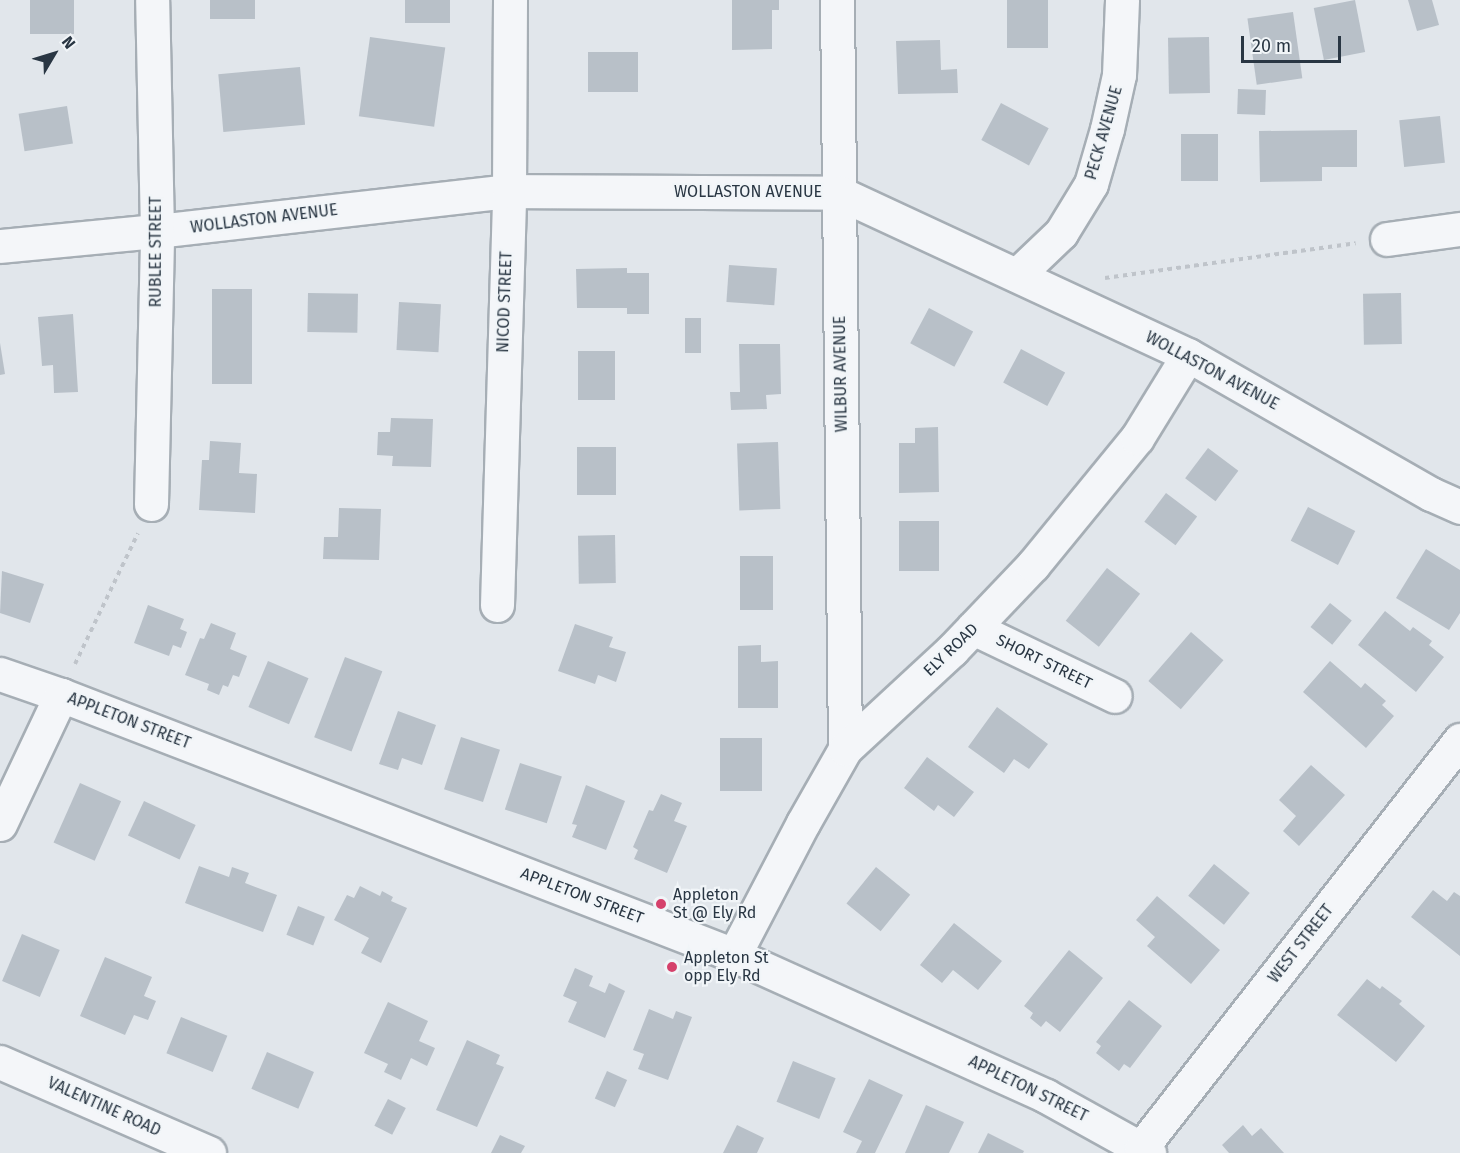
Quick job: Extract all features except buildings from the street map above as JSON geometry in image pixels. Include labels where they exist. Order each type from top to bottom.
[{"type":"street","name":"RUBLEE STREET","points":[[151,504],[157,231],[152,0]]},
{"type":"street","name":"NICOD STREET","points":[[496,605],[508,191],[510,0]]},
{"type":"street","name":"WILBUR AVENUE","points":[[837,0],[845,749]]},
{"type":"street","name":"PECK AVENUE","points":[[1017,275],[1061,233],[1090,184],[1107,129],[1119,75],[1122,0]]},
{"type":"street","name":"WOLLASTON AVENUE","points":[[0,246],[157,231],[508,191],[839,193],[1188,355],[1412,483],[1460,507]]},
{"type":"street","points":[[1387,239],[1460,229]]},
{"type":"street","name":"ELY ROAD","points":[[734,955],[803,823],[845,749],[973,628],[1033,565],[1137,438],[1188,355]]},
{"type":"street","name":"SHORT STREET","points":[[973,628],[1115,696]]},
{"type":"street","name":"APPLETON STREET","points":[[0,674],[61,695],[734,955],[1046,1096],[1145,1150]]},
{"type":"street","points":[[0,824],[61,695]]},
{"type":"street","name":"WEST STREET","points":[[1145,1150],[1460,740]]},
{"type":"street","name":"VALENTINE ROAD","points":[[0,1062],[209,1153]]},
{"type":"path","points":[[1099,279],[1387,239]]},
{"type":"path","points":[[61,695],[151,504]]},
{"type":"place","name":"Appleton St @ Ely Rd","points":[[661,904]]},
{"type":"place","name":"Appleton St opp Ely Rd","points":[[672,967]]}]
